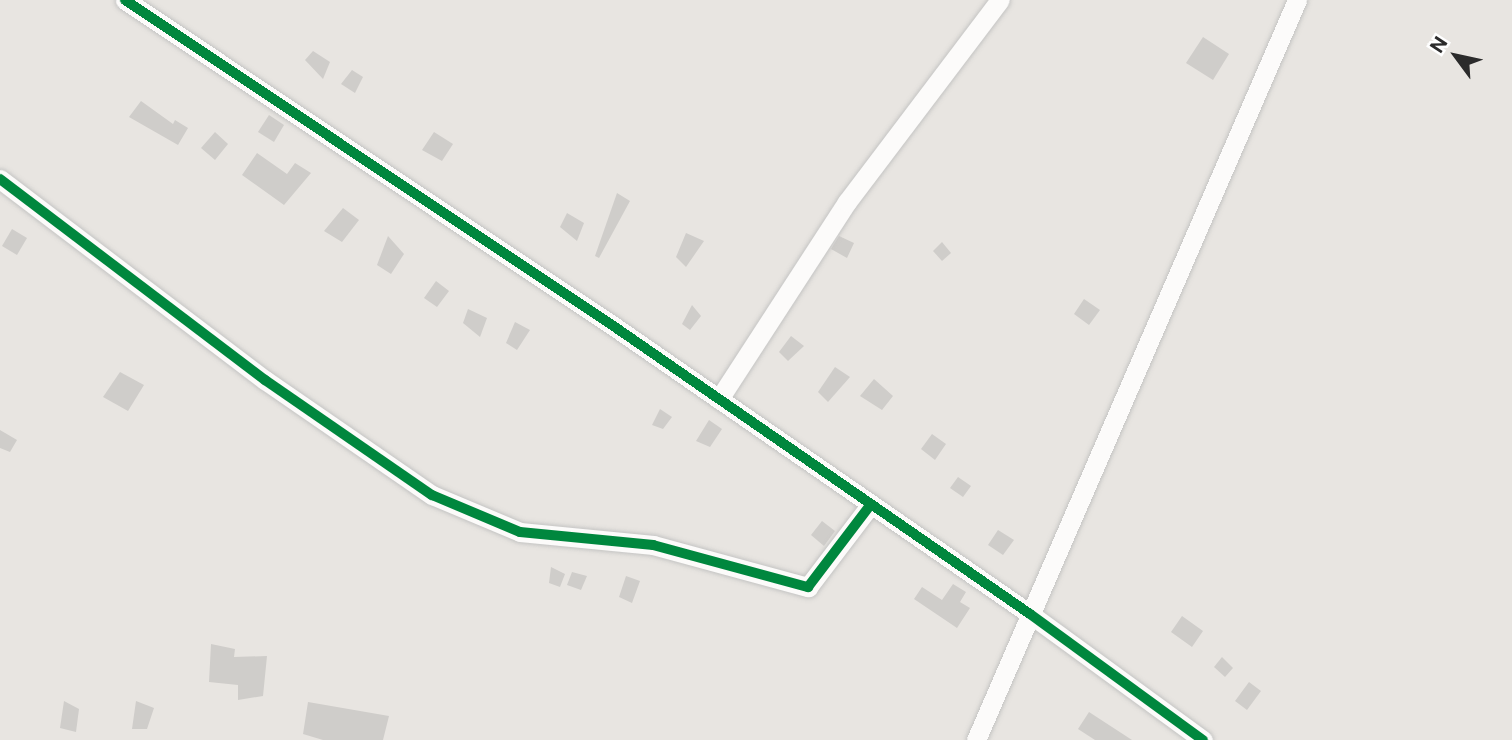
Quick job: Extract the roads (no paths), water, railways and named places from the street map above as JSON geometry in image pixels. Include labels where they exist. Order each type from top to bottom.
[{"type":"street","points":[[125,0],[719,399],[1030,614],[1203,740]]},
{"type":"street","points":[[719,399],[847,202],[1000,0]]},
{"type":"street","points":[[976,740],[1297,0]]},
{"type":"street","points":[[0,179],[265,380],[411,481],[432,495],[520,532],[653,545],[808,587],[871,504]]}]
